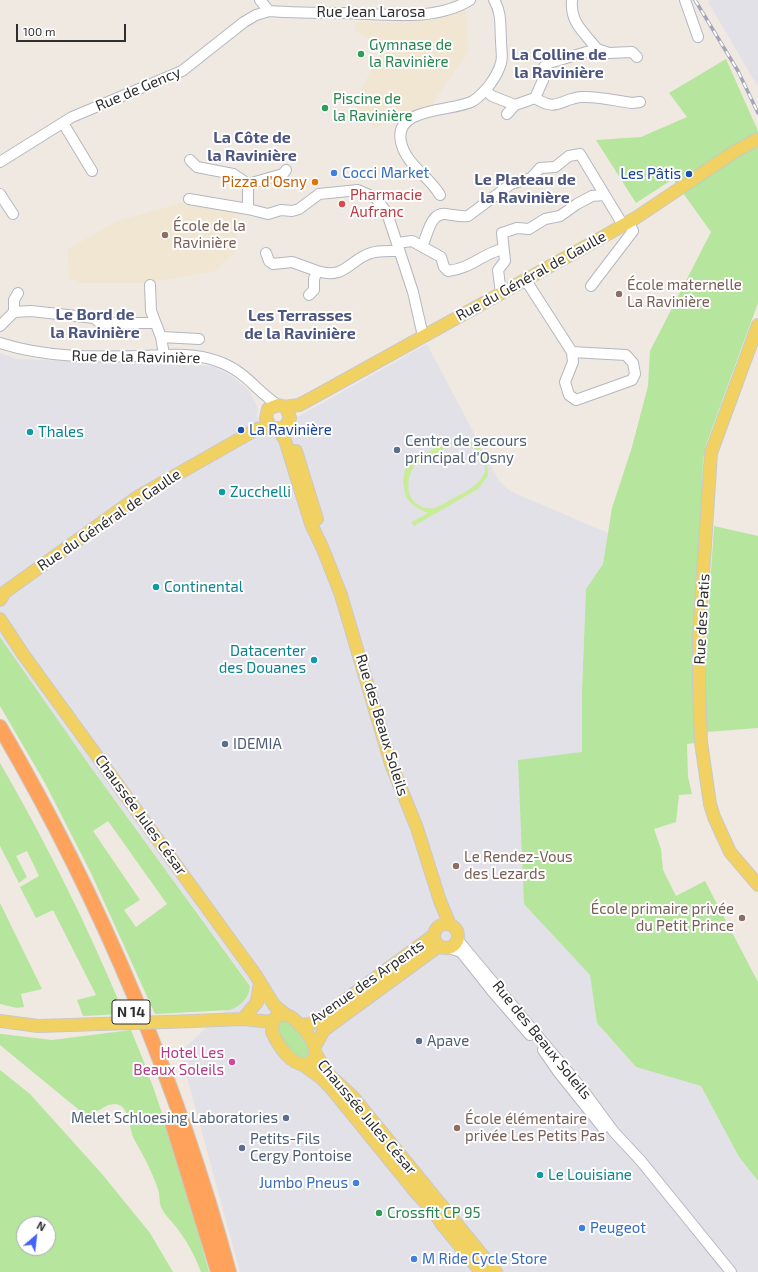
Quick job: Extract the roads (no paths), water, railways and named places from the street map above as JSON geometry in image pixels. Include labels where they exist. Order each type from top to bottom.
[{"type":"highway","name":"N 14","points":[[0,727],[50,814],[126,976],[157,1051],[190,1143],[228,1272]]},
{"type":"highway","name":"N 14","points":[[0,746],[45,826],[107,954],[155,1073],[177,1137],[218,1272]]},
{"type":"main road","name":"Rue du Général de Gaulle","points":[[2,595],[139,496],[626,223],[755,140]]},
{"type":"main road","name":"Rue des Patis","points":[[758,325],[711,454],[699,636],[701,742],[710,804],[717,826],[730,852],[758,885]]},
{"type":"main road","name":"Rue des Beaux Soleils","points":[[278,417],[311,524],[323,549],[357,643],[372,705],[391,764],[422,843],[440,901],[450,925],[456,930],[458,938]]},
{"type":"main road","name":"Chaussée Jules César","points":[[1,623],[260,982],[276,1018],[288,1055],[296,1063],[303,1065],[320,1077],[331,1088],[418,1195],[435,1213],[441,1223],[481,1272]]},
{"type":"main road","name":"Rue des Beaux Soleils","points":[[440,901],[440,939]]},
{"type":"main road","points":[[450,925],[443,925],[440,939],[454,945],[458,938]]},
{"type":"main road","name":"Avenue des Arpents","points":[[299,1025],[310,1024],[317,1021],[440,939]]},
{"type":"main road","name":"Avenue des Arpents","points":[[303,1065],[310,1063],[324,1030],[440,939]]},
{"type":"main road","points":[[0,1021],[38,1026],[242,1019],[257,1002],[260,982]]},
{"type":"main road","name":"Chaussée Jules César","points":[[242,1019],[257,1021],[276,1018],[299,1025],[315,1050],[326,1073],[353,1097],[496,1272]]},
{"type":"street","points":[[260,0],[269,12]]},
{"type":"street","name":"Rue Jean Larosa","points":[[269,12],[402,15],[439,12],[460,6],[470,0]]},
{"type":"street","points":[[440,195],[435,186],[408,160],[401,141],[401,132],[410,119],[424,112],[435,111],[472,102],[486,91],[502,62],[500,9],[494,0]]},
{"type":"street","points":[[572,0],[571,10],[574,20],[597,49]]},
{"type":"street","points":[[685,0],[698,37]]},
{"type":"street","name":"Rue de Gency","points":[[0,162],[72,117],[182,71],[244,22],[256,15],[269,12]]},
{"type":"street","points":[[507,114],[514,105],[535,98],[543,80],[544,67],[549,63],[597,49],[610,53],[632,52],[637,57]]},
{"type":"street","points":[[486,91],[492,96],[514,105]]},
{"type":"street","points":[[535,98],[545,105],[558,104],[581,97],[632,103],[640,102]]},
{"type":"street","points":[[63,123],[92,171]]},
{"type":"street","points":[[422,246],[428,235],[431,223],[437,215],[444,213],[462,217],[468,216],[510,184],[531,178],[540,168],[555,167],[569,156],[580,154],[604,195],[633,231],[591,286]]},
{"type":"street","points":[[190,160],[197,167],[233,174],[248,184],[283,174],[286,170]]},
{"type":"street","points":[[248,184],[248,208]]},
{"type":"street","points":[[189,199],[248,208],[268,214],[281,210],[292,211],[299,209],[319,194],[358,190],[376,198],[387,213],[413,292],[423,336]]},
{"type":"street","points":[[0,194],[13,214]]},
{"type":"street","points":[[501,293],[498,270],[504,261],[502,233],[517,228],[529,229],[544,219],[560,216],[592,196],[604,195]]},
{"type":"street","points":[[266,253],[269,261],[273,264],[292,262],[324,273],[344,271],[370,253],[398,247],[412,241],[442,257],[444,268],[448,271],[462,270],[494,251],[503,249]]},
{"type":"street","points":[[310,295],[314,290],[314,279],[318,271]]},
{"type":"street","points":[[525,279],[572,352],[573,362],[565,382],[569,395],[576,400],[632,380],[635,374],[633,363],[626,355],[572,352]]},
{"type":"street","points":[[150,285],[151,310],[154,323],[161,337],[164,355]]},
{"type":"street","points":[[14,312],[14,300],[18,293]]},
{"type":"street","points":[[0,326],[14,312],[31,311],[94,318],[100,323],[154,323]]},
{"type":"street","points":[[161,337],[199,339]]},
{"type":"street","name":"Rue de la Ravinière","points":[[0,343],[26,351],[62,356],[197,356],[220,362],[243,374],[263,392],[278,417]]},
{"type":"street","name":"Rue des Beaux Soleils","points":[[458,938],[583,1090],[614,1132],[641,1161],[731,1272]]},
{"type":"street","name":"Rue des Beaux Soleils","points":[[440,939],[463,954],[492,991],[542,1048],[559,1073],[614,1142],[638,1166],[723,1272]]},
{"type":"railway","points":[[695,0],[738,71],[758,113]]},
{"type":"place","name":"Gymnase de la Ravinière","points":[[361,54]]},
{"type":"place","name":"Piscine de la Ravinière","points":[[325,108]]},
{"type":"place","name":"Cocci Market","points":[[334,173]]},
{"type":"place","name":"Les Pâtis","points":[[689,174]]},
{"type":"place","name":"Pizza d'Osny","points":[[315,182]]},
{"type":"place","name":"Pharmacie Aufranc","points":[[342,204]]},
{"type":"place","name":"École de la Ravinière","points":[[165,235]]},
{"type":"place","name":"École maternelle La Ravinière","points":[[619,294]]},
{"type":"place","name":"La Ravinière","points":[[241,430]]},
{"type":"place","name":"Thales","points":[[30,432]]},
{"type":"place","name":"Centre de secours principal d'Osny","points":[[397,450]]},
{"type":"place","name":"Zucchelli","points":[[222,492]]},
{"type":"place","name":"Continental","points":[[156,587]]},
{"type":"place","name":"Datacenter des Douanes","points":[[314,660]]},
{"type":"place","name":"IDEMIA","points":[[225,744]]},
{"type":"place","name":"Le Rendez-Vous des Lezards","points":[[456,866]]},
{"type":"place","name":"École primaire privée du Petit Prince","points":[[742,918]]},
{"type":"place","name":"Apave","points":[[419,1041]]},
{"type":"place","name":"Hotel Les Beaux Soleils","points":[[232,1062]]},
{"type":"place","name":"Melet Schloesing Laboratories","points":[[286,1118]]},
{"type":"place","name":"École élémentaire privée Les Petits Pas","points":[[457,1128]]},
{"type":"place","name":"Petits-Fils Cergy Pontoise","points":[[242,1148]]},
{"type":"place","name":"Le Louisiane","points":[[540,1175]]},
{"type":"place","name":"Jumbo Pneus","points":[[356,1183]]},
{"type":"place","name":"Crossfit CP 95","points":[[379,1213]]},
{"type":"place","name":"Peugeot","points":[[582,1228]]},
{"type":"place","name":"M Ride Cycle Store","points":[[414,1259]]},
{"type":"district","name":"La Colline de la Ravinière","points":[[559,64]]},
{"type":"district","name":"La Côte de la Ravinière","points":[[252,147]]},
{"type":"district","name":"Le Plateau de la Ravinière","points":[[525,189]]},
{"type":"district","name":"Le Bord de la Ravinière","points":[[95,324]]},
{"type":"district","name":"Les Terrasses de la Ravinière","points":[[300,325]]}]
